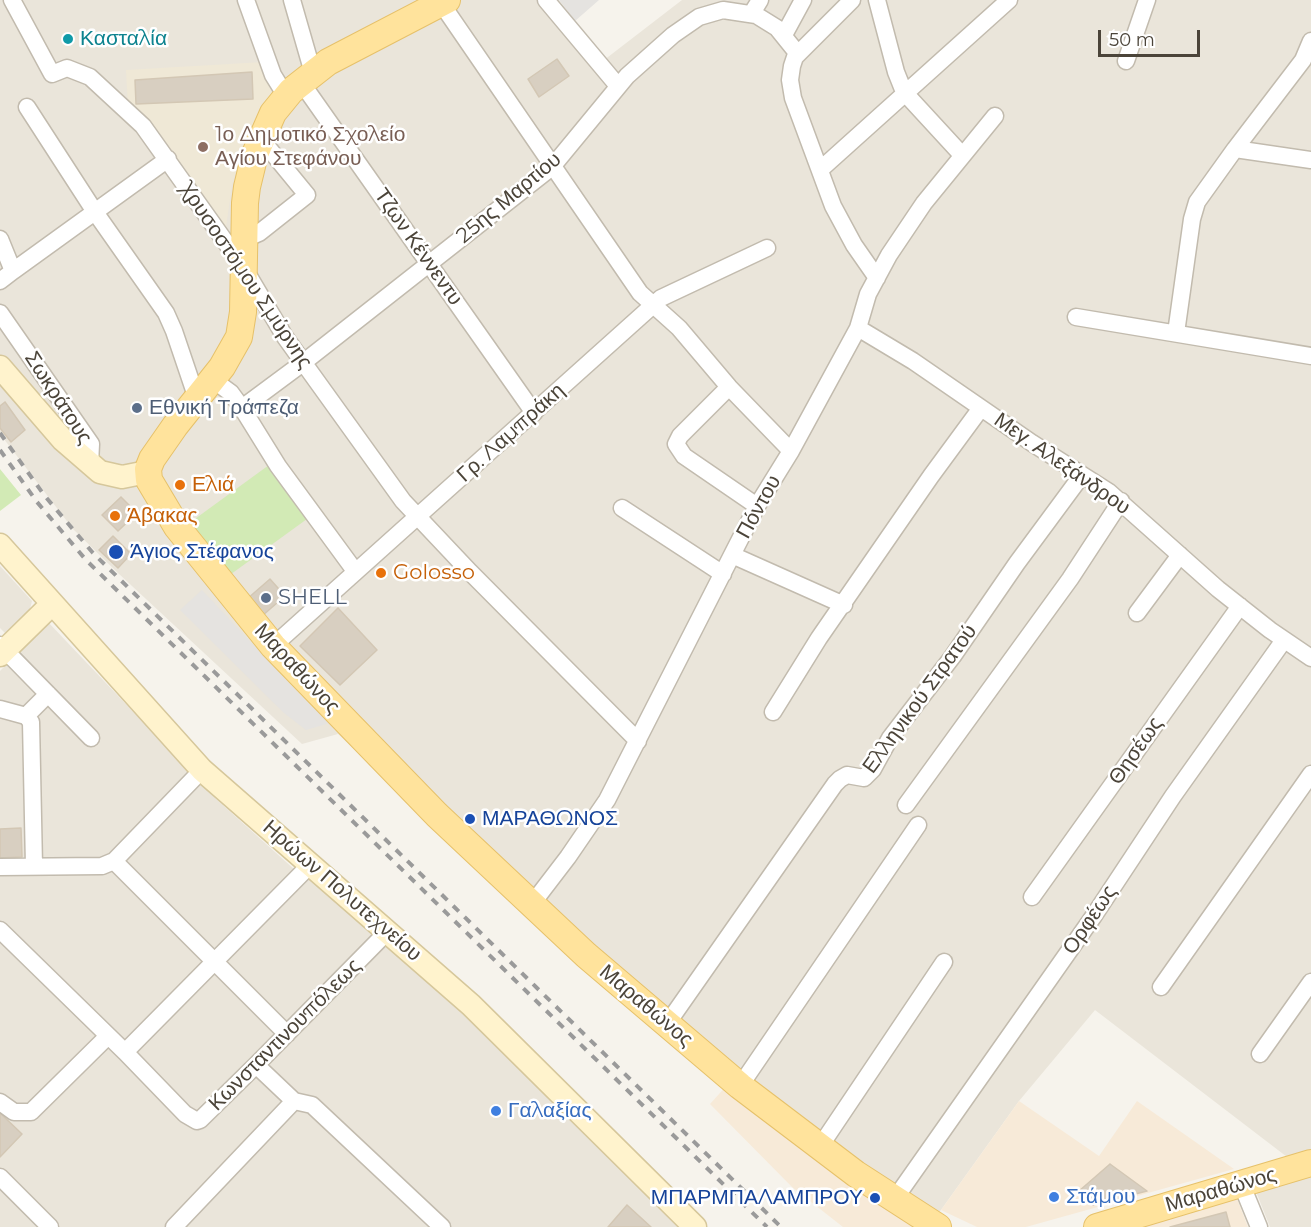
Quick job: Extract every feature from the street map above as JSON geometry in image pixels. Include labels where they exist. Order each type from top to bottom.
[{"type":"main road","points":[[147,472],[152,459],[231,353],[239,337],[243,312],[247,187],[261,139],[273,113],[300,84],[345,52],[444,2]]},
{"type":"main road","name":"Μαραθώνος","points":[[147,472],[151,484],[177,527],[273,646],[437,815],[586,955],[740,1086],[819,1148],[894,1200],[938,1227]]},
{"type":"main road","name":"Μαραθώνος","points":[[1097,1227],[1311,1163]]},
{"type":"street","name":"Χρυσοστόμου Σμύρνης","points":[[12,0],[52,74],[66,68],[90,77],[143,126],[244,268],[276,323],[417,517],[638,741]]},
{"type":"street","points":[[246,0],[273,75],[300,84],[292,0]]},
{"type":"street","points":[[546,0],[618,86]]},
{"type":"street","points":[[784,35],[803,0]]},
{"type":"street","points":[[852,0],[798,54],[792,66],[791,87],[838,217],[877,278]]},
{"type":"street","points":[[877,0],[896,72],[904,92],[962,155]]},
{"type":"street","points":[[821,169],[1009,0]]},
{"type":"street","points":[[1126,61],[1148,0]]},
{"type":"street","points":[[444,2],[552,167],[586,212],[640,293],[679,328],[729,387],[791,451]]},
{"type":"street","name":"25ης Μαρτίου","points":[[242,408],[552,167],[618,86],[641,62],[699,17],[723,10],[755,6],[764,18],[784,35],[798,54]]},
{"type":"street","points":[[1176,333],[1193,213],[1200,197],[1303,60],[1311,41]]},
{"type":"street","name":"Τζων Κέννεντυ","points":[[300,84],[534,413]]},
{"type":"street","points":[[27,107],[95,212],[166,313],[205,389],[231,393],[278,466],[355,571]]},
{"type":"street","name":"Πόντου","points":[[532,904],[607,800],[757,506],[791,451],[858,328],[868,294],[900,237],[924,203],[995,116]]},
{"type":"street","points":[[245,239],[259,233],[307,195],[261,139]]},
{"type":"street","points":[[1235,149],[1311,160]]},
{"type":"street","points":[[0,239],[6,276],[168,159]]},
{"type":"street","name":"Γρ. Λαμπράκη","points":[[273,646],[654,304],[668,294],[767,248]]},
{"type":"street","name":"Σωκράτους","points":[[0,313],[91,444],[90,464],[100,472],[115,476],[129,477],[147,472]]},
{"type":"street","points":[[1076,317],[1311,356]]},
{"type":"street","name":"Μεγ. Αλεξάνδρου","points":[[858,328],[914,361],[1121,501],[1240,606],[1311,658]]},
{"type":"street","points":[[0,367],[63,440],[90,464]]},
{"type":"street","points":[[729,387],[680,436],[676,444],[684,456],[757,506]]},
{"type":"street","points":[[773,712],[803,663],[931,476],[981,408]]},
{"type":"street","name":"Ελληνικού Στρατού","points":[[667,1024],[835,784],[847,775],[864,778],[873,769],[890,738],[953,656],[1017,563],[1082,475]]},
{"type":"street","points":[[906,805],[1076,570],[1121,501]]},
{"type":"street","points":[[622,508],[723,574]]},
{"type":"street","name":"Ηρώων Πολυτεχνείου","points":[[0,545],[202,770],[471,1005],[695,1227]]},
{"type":"street","points":[[732,555],[844,605]]},
{"type":"street","points":[[1137,613],[1180,555]]},
{"type":"street","points":[[52,604],[2,650],[91,738]]},
{"type":"street","name":"Θησέως","points":[[1032,897],[1240,606]]},
{"type":"street","name":"Ορφέως","points":[[894,1200],[1035,1001],[1173,796],[1284,640]]},
{"type":"street","points":[[26,716],[48,694]]},
{"type":"street","points":[[0,709],[26,716],[31,722],[34,866]]},
{"type":"street","points":[[0,867],[102,866],[114,861],[202,770]]},
{"type":"street","points":[[1161,987],[1311,774]]},
{"type":"street","points":[[740,1086],[918,825]]},
{"type":"street","points":[[114,861],[287,1034]]},
{"type":"street","points":[[125,1052],[310,864]]},
{"type":"street","name":"Κωνσταντινουπόλεως","points":[[0,930],[185,1114],[197,1121],[256,1065],[388,931]]},
{"type":"street","points":[[819,1148],[944,962]]},
{"type":"street","points":[[1260,1054],[1311,982]]},
{"type":"street","points":[[0,1102],[14,1112],[31,1112],[108,1036]]},
{"type":"street","points":[[256,1065],[294,1101],[312,1105],[442,1227]]},
{"type":"street","points":[[174,1227],[294,1101]]},
{"type":"street","points":[[0,1177],[50,1227]]},
{"type":"street","points":[[1241,1183],[1259,1227]]},
{"type":"shaded area","points":[[0,0],[540,0],[595,67],[682,0],[1311,0],[1311,1155],[1291,1160],[1095,1010],[1019,1101],[941,1210],[925,1225],[565,949],[338,734],[302,744],[73,529],[0,434]]},
{"type":"shaded area","points":[[559,0],[599,0],[575,21]]},
{"type":"shaded area","name":"1ο Δημοτικό Σχολείο Αγίου Στεφάνου","points":[[264,62],[275,91],[258,114],[247,138],[232,185],[226,227],[221,229],[128,108],[126,70]]},
{"type":"shaded area","points":[[0,566],[32,601],[30,609],[5,633],[0,628]]},
{"type":"shaded area","points":[[202,590],[300,695],[330,723],[306,730],[284,713],[180,610]]},
{"type":"shaded area","points":[[48,622],[216,799],[305,879],[310,874],[462,1005],[688,1227],[0,1227],[0,671]]},
{"type":"shaded area","points":[[728,1084],[926,1227],[843,1227],[792,1187],[710,1104]]},
{"type":"shaded area","points":[[1019,1101],[1099,1156],[1137,1101],[1234,1169],[1026,1227],[977,1227],[941,1210]]},
{"type":"shaded area","points":[[1311,1174],[1311,1227],[1270,1227],[1255,1189]]},
{"type":"shaded area","points":[[1236,1196],[1248,1227],[1121,1227]]},
{"type":"green space","points":[[269,465],[307,519],[227,577],[188,524]]},
{"type":"green space","points":[[0,469],[21,495],[0,511]]},
{"type":"building","points":[[557,59],[569,76],[539,97],[528,79]]},
{"type":"building","points":[[252,72],[253,99],[136,104],[135,80]]},
{"type":"building","points":[[5,402],[25,430],[11,442],[0,428],[0,406]]},
{"type":"building","points":[[121,497],[137,513],[118,531],[102,515]]},
{"type":"building","points":[[113,536],[131,554],[118,568],[99,550]]},
{"type":"building","name":"SHELL","points":[[270,579],[285,596],[262,616],[247,599]]},
{"type":"building","points":[[338,608],[377,650],[340,685],[300,646]]},
{"type":"building","points":[[21,828],[22,857],[0,858],[0,829]]},
{"type":"building","points":[[0,1113],[22,1134],[0,1157]]},
{"type":"building","points":[[1110,1164],[1147,1191],[1093,1205],[1079,1191]]},
{"type":"building","points":[[627,1205],[651,1227],[608,1227]]},
{"type":"building","points":[[1226,1212],[1230,1227],[1170,1227]]},
{"type":"railway","points":[[0,433],[44,495],[93,553],[781,1227]]},
{"type":"railway","points":[[0,450],[37,502],[86,560],[767,1227]]},
{"type":"place","name":"Κασταλία","points":[[68,39]]},
{"type":"place","name":"1ο Δημοτικό Σχολείο Αγίου Στεφάνου","points":[[203,147]]},
{"type":"place","name":"Εθνική Τράπεζα","points":[[137,408]]},
{"type":"place","name":"Ελιά","points":[[180,485]]},
{"type":"place","name":"Άβακας","points":[[115,516]]},
{"type":"place","name":"Άγιος Στέφανος","points":[[116,552]]},
{"type":"place","name":"Golosso","points":[[381,573]]},
{"type":"place","name":"SHELL","points":[[266,598]]},
{"type":"place","name":"ΜΑΡΑΘΩΝΟΣ","points":[[470,819]]},
{"type":"place","name":"Γαλαξίας","points":[[496,1111]]},
{"type":"place","name":"Στάμου","points":[[1054,1197]]},
{"type":"place","name":"ΜΠΑΡΜΠΑΛΑΜΠΡΟΥ","points":[[875,1198]]}]
